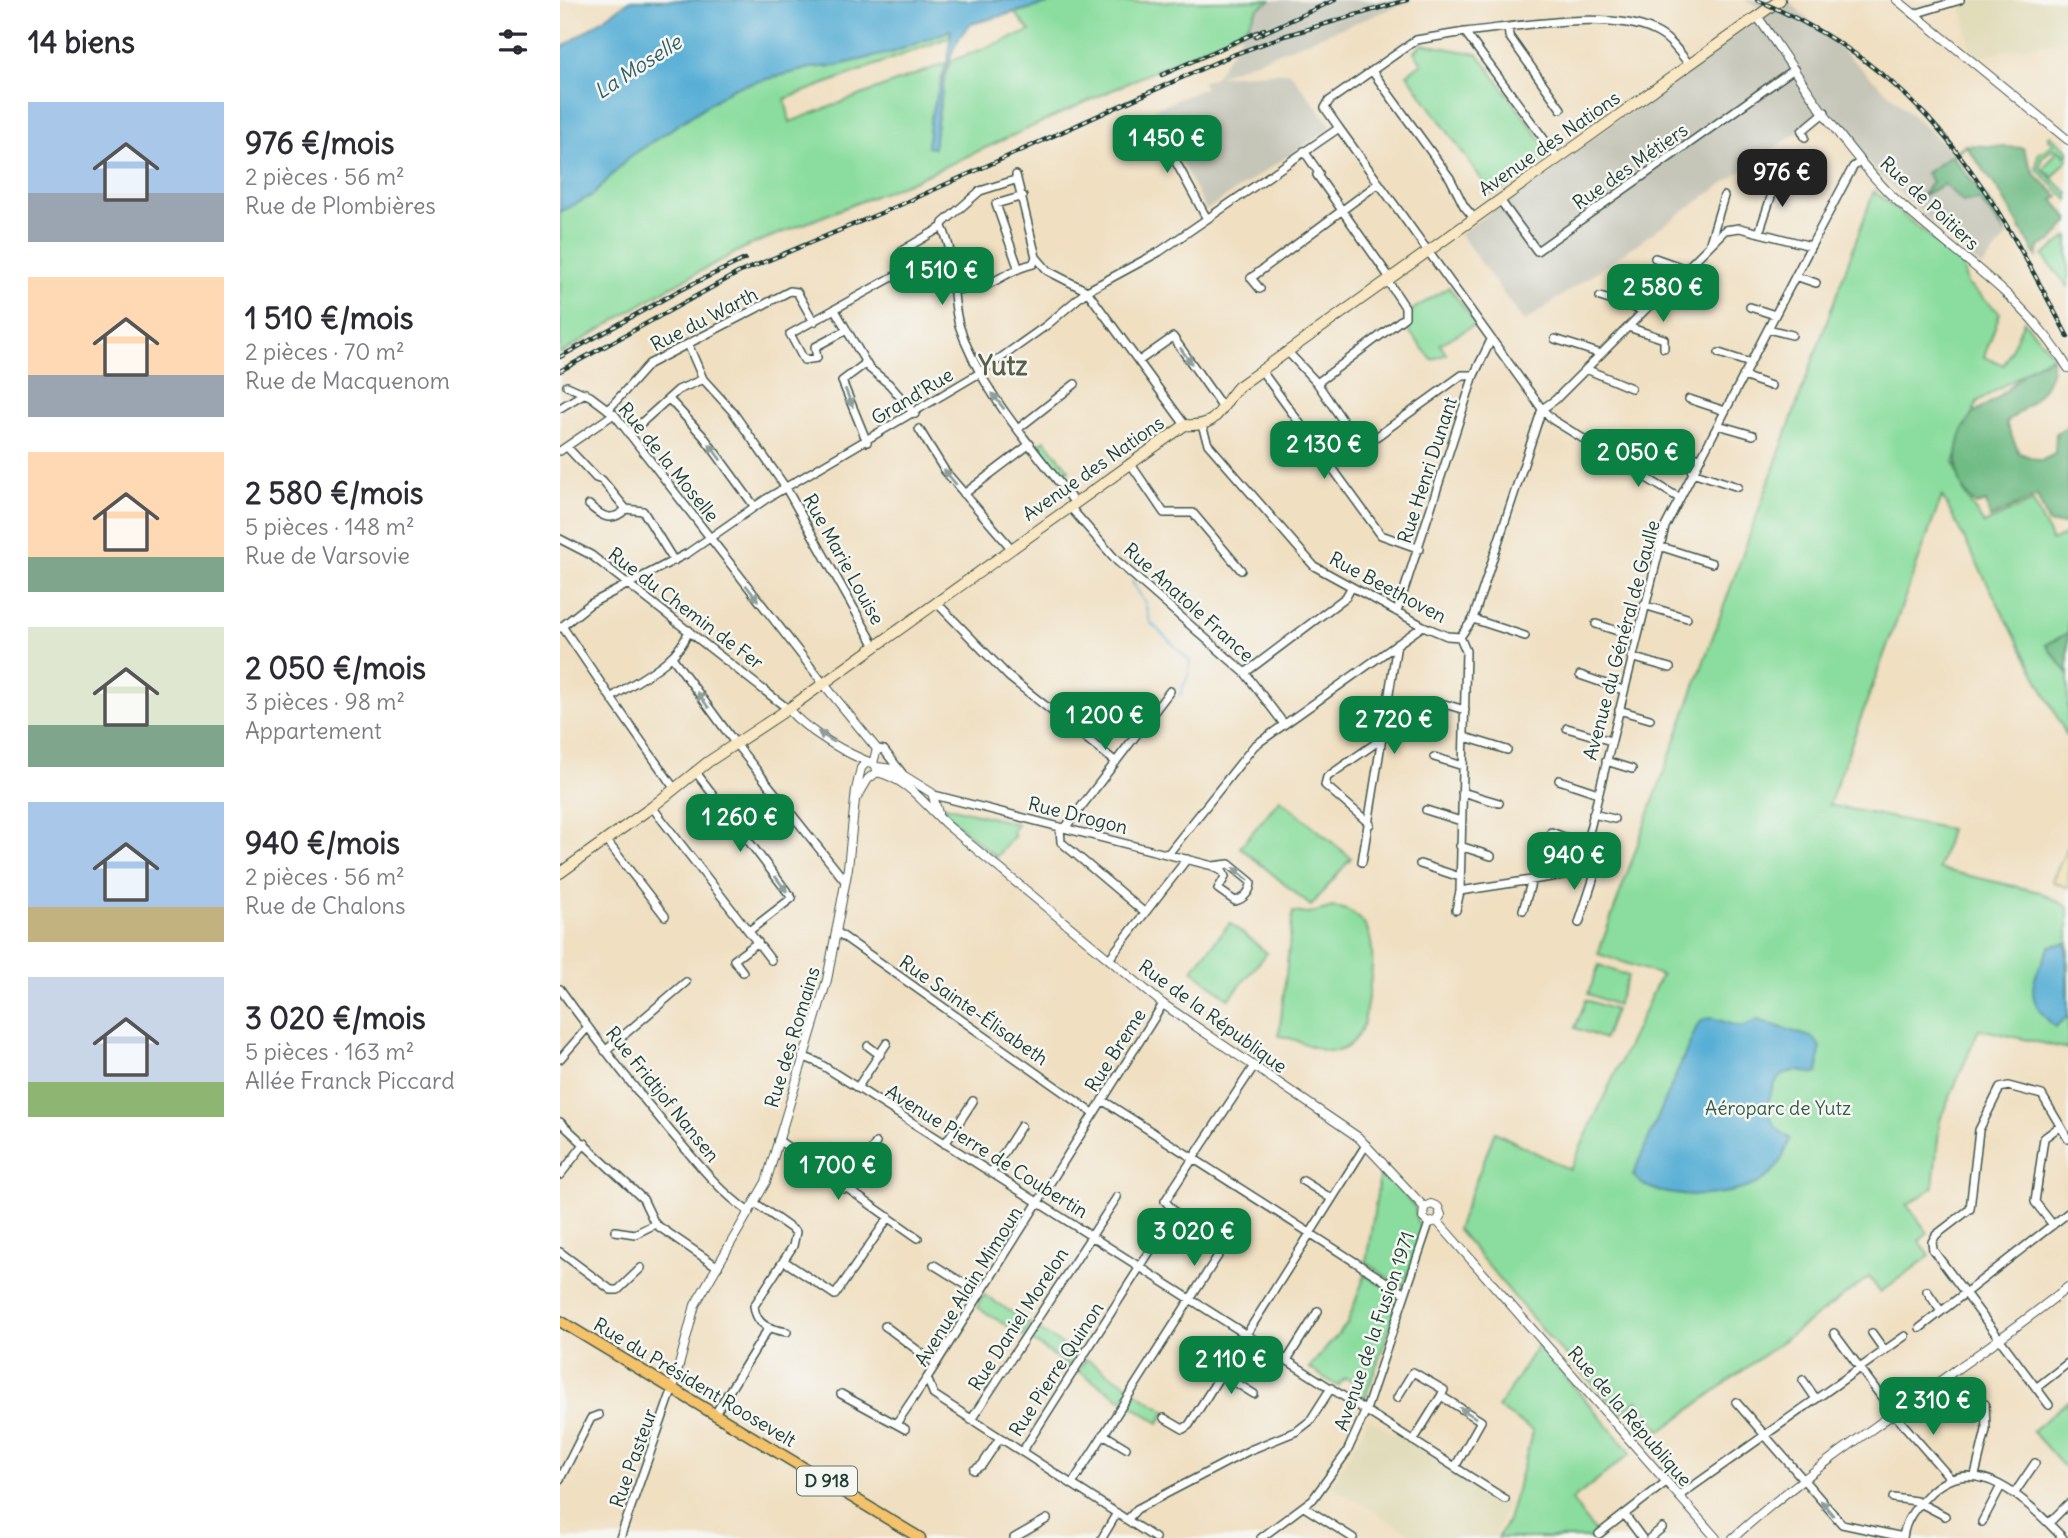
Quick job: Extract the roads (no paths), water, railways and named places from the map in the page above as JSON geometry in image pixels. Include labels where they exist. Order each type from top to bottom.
[{"type":"main road","name":"Avenue des Nations","points":[[560,873],[652,807],[695,771],[788,709],[1130,463],[1185,425],[1202,426],[1223,408],[1238,387],[1261,370],[1780,0]]},
{"type":"main road","name":"Rue du Président Roosevelt","points":[[560,1321],[920,1538]]},
{"type":"street","points":[[1897,0],[2068,140]]},
{"type":"street","points":[[1914,14],[1960,0]]},
{"type":"street","name":"Rue de Poitiers","points":[[1757,16],[1861,161],[1910,212],[2022,306],[2068,368]]},
{"type":"street","points":[[1679,498],[1553,420],[1542,409],[1339,128],[1325,104],[1422,37],[1508,27],[1557,22],[1634,24],[1666,38],[1689,64]]},
{"type":"street","points":[[1508,27],[1509,36],[1561,109]]},
{"type":"street","points":[[1465,32],[1558,158]]},
{"type":"street","name":"Rue des Métiers","points":[[1500,200],[1537,251],[1794,69]]},
{"type":"street","points":[[1372,71],[1450,178],[1464,206],[1474,218]]},
{"type":"street","points":[[1805,137],[1802,131],[1825,112]]},
{"type":"street","points":[[1152,118],[1207,219]]},
{"type":"street","name":"Grand'Rue","points":[[561,627],[590,604],[674,561],[786,488],[913,417],[1047,325],[1087,291],[1122,275],[1339,128]]},
{"type":"street","points":[[1304,151],[1405,307],[1405,317],[1317,383]]},
{"type":"street","name":"Avenue du Général de Gaulle","points":[[1577,873],[1659,546],[1692,472],[1853,167],[1861,161]]},
{"type":"street","points":[[1759,233],[1778,176]]},
{"type":"street","points":[[898,274],[898,257],[903,250],[942,225],[980,191],[1016,178],[1023,196],[1036,257],[1048,271],[1087,291],[1185,425]]},
{"type":"street","points":[[1260,289],[1251,278],[1379,183]]},
{"type":"street","points":[[1018,267],[996,204],[1023,196]]},
{"type":"street","points":[[1709,246],[1724,196]]},
{"type":"street","name":"Rue Anatole France","points":[[942,225],[955,287],[958,320],[978,374],[1072,504],[1117,561],[1245,673],[1284,724]]},
{"type":"street","points":[[1456,910],[1460,891],[1465,737],[1466,651],[1460,637],[1473,619],[1542,409],[1586,369],[1709,246],[1732,227],[1811,246]]},
{"type":"street","points":[[846,330],[815,347],[817,358],[804,360],[790,334],[898,274],[955,287],[977,288],[1018,267],[1033,264],[1036,257]]},
{"type":"street","points":[[1655,258],[1686,269]]},
{"type":"street","points":[[1795,276],[1816,283]]},
{"type":"street","points":[[1671,285],[1696,294],[1699,302]]},
{"type":"street","name":"Rue du Warth","points":[[564,449],[611,412],[649,365],[790,292],[797,292],[814,322]]},
{"type":"street","points":[[1600,297],[1644,311]]},
{"type":"street","points":[[1751,307],[1775,315]]},
{"type":"street","points":[[835,310],[866,363],[913,417]]},
{"type":"street","points":[[1628,327],[1664,339],[1664,348]]},
{"type":"street","points":[[1768,329],[1791,335]]},
{"type":"street","points":[[1139,361],[1173,337],[1223,408]]},
{"type":"street","points":[[1555,338],[1601,354]]},
{"type":"street","name":"Rue Henri Dunant","points":[[1397,611],[1420,549],[1474,375],[1491,340]]},
{"type":"street","name":"Rue Marie Louise","points":[[688,344],[703,379],[733,412],[786,488],[875,646]]},
{"type":"street","points":[[1287,351],[1317,383],[1346,421],[1345,431],[1320,451]]},
{"type":"street","points":[[1719,353],[1750,363]]},
{"type":"street","points":[[866,363],[842,382],[867,442]]},
{"type":"street","points":[[1586,369],[1631,388]]},
{"type":"street","points":[[1261,370],[1381,535],[1420,549]]},
{"type":"street","points":[[1339,437],[1354,453],[1462,375],[1474,375]]},
{"type":"street","points":[[1743,376],[1771,386]]},
{"type":"street","points":[[629,434],[678,390],[703,379]]},
{"type":"street","points":[[1019,428],[1075,384]]},
{"type":"street","name":"Rue de la Moselle","points":[[567,386],[585,393],[611,412],[823,683]]},
{"type":"street","points":[[560,408],[585,393]]},
{"type":"street","points":[[669,399],[704,437],[755,507]]},
{"type":"street","points":[[1689,399],[1725,411]]},
{"type":"street","points":[[1718,425],[1753,435]]},
{"type":"street","name":"Rue Beethoven","points":[[1202,426],[1209,443],[1314,566],[1423,626],[1447,636],[1460,637]]},
{"type":"street","points":[[919,429],[945,471],[1011,548]]},
{"type":"street","points":[[964,494],[1030,444]]},
{"type":"street","points":[[1658,444],[1700,458]]},
{"type":"street","points":[[564,449],[596,478],[602,480],[626,509],[643,511],[674,561]]},
{"type":"street","points":[[1130,463],[1164,513],[1193,513],[1241,570]]},
{"type":"street","points":[[1692,472],[1738,487]]},
{"type":"street","points":[[589,505],[601,516],[609,519],[620,516],[626,509]]},
{"type":"street","name":"Rue du Chemin de Fer","points":[[560,539],[591,555],[788,709]]},
{"type":"street","points":[[1659,546],[1712,563]]},
{"type":"street","points":[[1245,673],[1346,597],[1351,588]]},
{"type":"street","points":[[936,602],[1009,677],[1116,762]]},
{"type":"street","points":[[1644,605],[1688,618]]},
{"type":"street","points":[[1473,619],[1525,636]]},
{"type":"street","points":[[1595,624],[1636,637]]},
{"type":"street","points":[[1168,854],[1254,746],[1423,626]]},
{"type":"street","points":[[561,627],[674,788]]},
{"type":"street","points":[[611,698],[672,657],[682,647],[689,630]]},
{"type":"street","points":[[1362,862],[1397,644]]},
{"type":"street","points":[[672,657],[735,743],[845,881]]},
{"type":"street","points":[[1631,657],[1670,668]]},
{"type":"street","points":[[1580,676],[1623,690]]},
{"type":"street","name":"Rue de la République","points":[[823,683],[877,749],[884,750],[902,774]]},
{"type":"street","points":[[1145,913],[1060,842],[1062,827],[1170,691]]},
{"type":"street","points":[[1441,703],[1465,710]]},
{"type":"street","points":[[788,709],[797,719],[873,766]]},
{"type":"street","points":[[1619,710],[1650,719]]},
{"type":"street","points":[[1567,728],[1611,741]]},
{"type":"street","points":[[1465,737],[1507,750]]},
{"type":"street","points":[[1370,824],[1325,785],[1327,777],[1383,738]]},
{"type":"street","points":[[864,775],[873,766],[877,749]]},
{"type":"street","points":[[1434,757],[1463,766]]},
{"type":"street","points":[[1606,761],[1632,769]]},
{"type":"street","name":"Rue de la République","points":[[873,766],[893,769],[902,774],[932,799],[947,825],[1163,1004],[1335,1120],[1366,1145],[1424,1207]]},
{"type":"street","name":"Rue de la République","points":[[873,766],[932,799]]},
{"type":"street","name":"Rue des Romains","points":[[673,1388],[695,1305],[766,1182],[827,980],[837,932],[856,798],[864,775],[873,766]]},
{"type":"street","points":[[695,771],[792,898],[749,931]]},
{"type":"street","points":[[1559,780],[1598,793]]},
{"type":"street","points":[[1462,792],[1499,803]]},
{"type":"street","name":"Rue Drogon","points":[[932,799],[1062,827],[1213,866],[1223,872],[1225,877],[1218,889],[1236,901],[1242,900],[1251,887],[1251,882],[1229,864],[1213,866]]},
{"type":"street","points":[[652,807],[772,960]]},
{"type":"street","points":[[1426,810],[1461,821]]},
{"type":"street","points":[[1593,814],[1614,819]]},
{"type":"street","points":[[1551,832],[1585,845]]},
{"type":"street","points":[[606,840],[665,916]]},
{"type":"street","points":[[1460,846],[1491,856]]},
{"type":"street","points":[[1109,959],[1187,859]]},
{"type":"street","points":[[1420,864],[1460,877]]},
{"type":"street","points":[[1460,891],[1606,869]]},
{"type":"street","points":[[1579,923],[1596,870]]},
{"type":"street","points":[[1523,910],[1532,880]]},
{"type":"street","name":"Rue Sainte-Élisabeth","points":[[837,932],[1093,1114]]},
{"type":"street","points":[[743,972],[734,960],[758,942]]},
{"type":"street","points":[[605,1051],[686,982]]},
{"type":"street","name":"Rue Fridtjof Nansen","points":[[560,989],[605,1051],[693,1159],[733,1201],[748,1212]]},
{"type":"street","name":"Rue Breme","points":[[1093,1114],[1163,1004]]},
{"type":"street","points":[[560,1059],[588,1027]]},
{"type":"street","points":[[857,1088],[887,1043]]},
{"type":"street","points":[[869,1046],[880,1055]]},
{"type":"street","name":"Avenue Pierre de Coubertin","points":[[802,1056],[1038,1202],[1505,1499]]},
{"type":"street","points":[[1193,1158],[1254,1066]]},
{"type":"street","points":[[2049,1405],[1933,1250],[1932,1242],[1936,1235],[1970,1209],[1979,1130],[1997,1091],[2008,1086],[2042,1095],[2068,1139]]},
{"type":"street","points":[[1102,1100],[1405,1294]]},
{"type":"street","points":[[945,1144],[973,1101]]},
{"type":"street","name":"Avenue Alain Mimoun","points":[[1093,1114],[928,1378],[934,1395],[1155,1538]]},
{"type":"street","points":[[560,1122],[643,1199],[655,1224],[718,1267]]},
{"type":"street","points":[[991,1173],[1021,1126]]},
{"type":"street","points":[[2053,1225],[2035,1202],[2044,1138],[2059,1127]]},
{"type":"street","points":[[778,1140],[844,1189],[918,1238]]},
{"type":"street","points":[[560,1175],[585,1143]]},
{"type":"street","points":[[844,1189],[876,1143]]},
{"type":"street","points":[[1164,1418],[1186,1429],[1366,1145]]},
{"type":"street","name":"Rue Pierre Quinon","points":[[1022,1452],[1175,1212],[1165,1201],[1193,1158]]},
{"type":"street","points":[[1303,1181],[1332,1199]]},
{"type":"street","name":"Rue Daniel Morelon","points":[[971,1420],[1116,1197]]},
{"type":"street","points":[[755,1203],[796,1232],[793,1246],[754,1306],[755,1314],[768,1329],[787,1332]]},
{"type":"street","points":[[1431,1204],[1438,1207],[1441,1215],[1433,1222],[1423,1218],[1424,1207],[1431,1204]]},
{"type":"street","points":[[1920,1328],[2068,1213]]},
{"type":"street","points":[[784,1261],[835,1295],[888,1217]]},
{"type":"street","name":"Rue de la République","points":[[1433,1222],[1716,1538]]},
{"type":"street","name":"Avenue de la Fusion 1971","points":[[1261,1538],[1304,1507],[1338,1467],[1366,1410],[1405,1294],[1433,1222]]},
{"type":"street","points":[[615,1231],[635,1234],[655,1224]]},
{"type":"street","points":[[1072,1484],[1221,1251]]},
{"type":"street","points":[[560,1252],[611,1290],[618,1290],[641,1268]]},
{"type":"street","points":[[934,1265],[979,1293]]},
{"type":"street","points":[[1733,1538],[1803,1480],[2001,1341],[2068,1287]]},
{"type":"street","points":[[1927,1291],[1940,1310]]},
{"type":"street","points":[[1287,1360],[1318,1311]]},
{"type":"street","points":[[885,1326],[936,1364]]},
{"type":"street","points":[[715,1414],[768,1329]]},
{"type":"street","points":[[1834,1333],[1894,1415],[1951,1479]]},
{"type":"street","points":[[1872,1333],[1884,1350]]},
{"type":"street","points":[[1679,1496],[1905,1336]]},
{"type":"street","points":[[2036,1388],[2068,1363]]},
{"type":"street","points":[[1397,1398],[1413,1372],[1444,1390],[1413,1440]]},
{"type":"street","points":[[1222,1374],[1254,1394]]},
{"type":"street","points":[[896,1424],[928,1378]]},
{"type":"street","points":[[1803,1380],[1816,1399]]},
{"type":"street","name":"Rue Pasteur","points":[[620,1538],[673,1388]]},
{"type":"street","points":[[1127,1520],[1137,1509],[1250,1450],[1296,1432],[1310,1421],[1331,1388]]},
{"type":"street","points":[[841,1394],[905,1429]]},
{"type":"street","points":[[1441,1396],[1481,1421],[1455,1467]]},
{"type":"street","points":[[1736,1402],[1842,1524],[1903,1538],[1907,1521],[1938,1485],[1951,1479],[1975,1475],[2014,1494],[2063,1538]]},
{"type":"street","points":[[1975,1475],[1986,1430],[1985,1404]]},
{"type":"street","points":[[561,1474],[591,1418],[599,1415]]},
{"type":"street","points":[[1103,1434],[1126,1448]]},
{"type":"street","points":[[974,1471],[982,1465],[1000,1438]]},
{"type":"street","points":[[2014,1494],[2035,1463]]},
{"type":"street","points":[[1599,1534],[1666,1482]]},
{"type":"street","points":[[1982,1522],[2001,1486]]},
{"type":"street","points":[[1893,1498],[1920,1503],[1945,1516]]},
{"type":"street","points":[[2049,1523],[2068,1504]]},
{"type":"street","points":[[1304,1507],[1353,1538]]},
{"type":"street","points":[[1102,1538],[1117,1514]]},
{"type":"street","points":[[1625,1515],[1642,1538]]},
{"type":"street","points":[[1014,1538],[1047,1519]]},
{"type":"street","points":[[1650,1538],[1662,1528]]},
{"type":"water","name":"La Moselle","points":[[631,0],[1061,0],[971,24],[962,34],[948,64],[934,148],[927,147],[931,116],[948,58],[951,30],[894,52],[834,66],[810,68],[733,88],[628,158],[593,195],[560,212],[560,49]]},
{"type":"water","points":[[2066,943],[2068,1016],[2055,1027],[2038,1007],[2033,989],[2038,970],[2050,946]]},
{"type":"water","points":[[1712,1018],[1741,1027],[1758,1020],[1814,1038],[1820,1047],[1818,1073],[1789,1072],[1780,1078],[1772,1090],[1769,1104],[1771,1118],[1777,1128],[1790,1139],[1779,1163],[1766,1178],[1731,1192],[1693,1195],[1657,1191],[1633,1175],[1697,1026],[1704,1019]]},
{"type":"waterway","points":[[1132,582],[1145,603],[1150,622],[1190,661],[1189,673],[1180,695]]},
{"type":"railway","points":[[1256,36],[1335,0]]},
{"type":"railway","points":[[560,371],[738,273],[900,205],[1230,56],[1284,36],[1407,0]]},
{"type":"railway","points":[[1757,0],[1816,29],[1866,62],[1908,98],[1946,138],[2009,229],[2068,337]]},
{"type":"railway","points":[[1162,75],[1264,29]]},
{"type":"railway","points":[[560,357],[680,290],[745,259]]},
{"type":"district","name":"Yutz","points":[[1003,366]]},
{"type":"park label","name":"Aéroparc de Yutz","points":[[1778,1108]]}]
